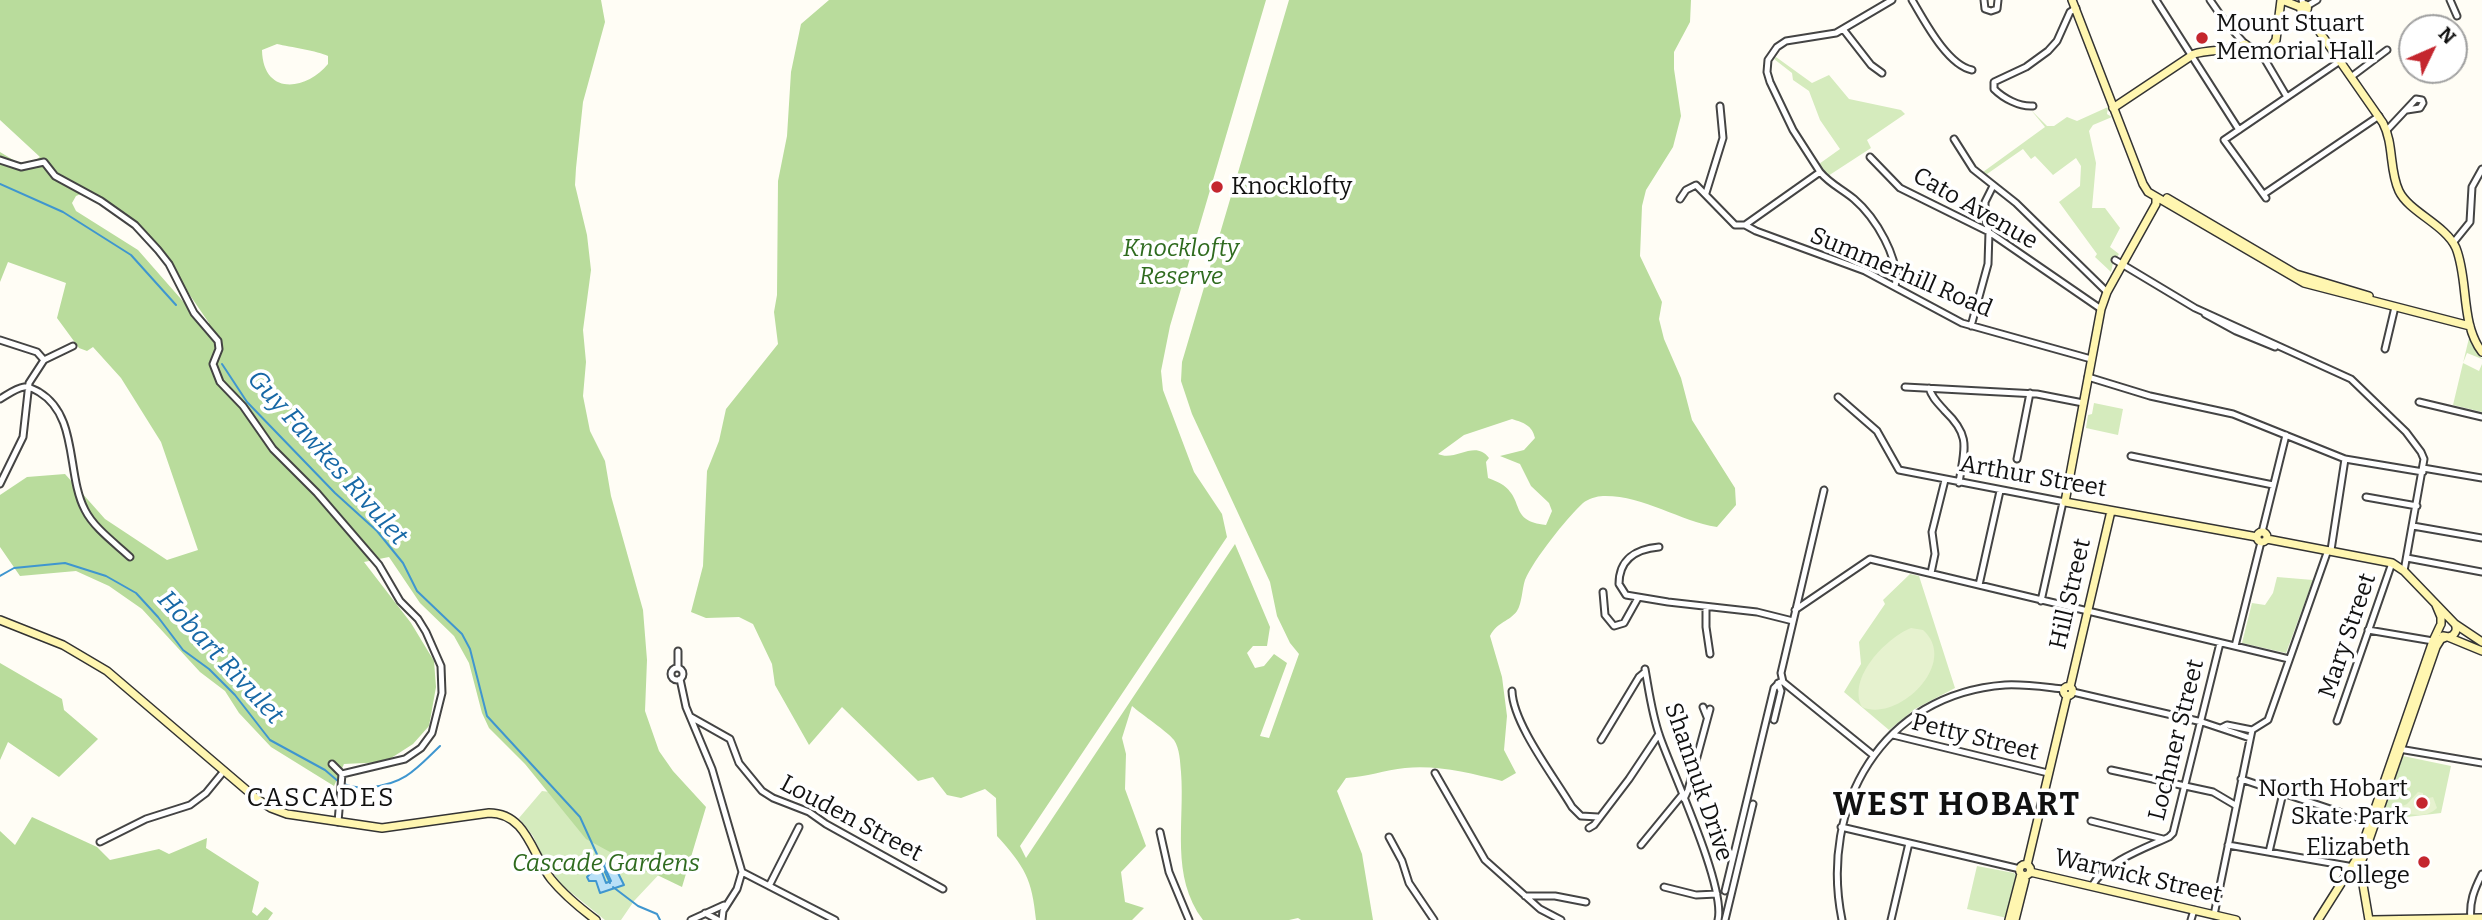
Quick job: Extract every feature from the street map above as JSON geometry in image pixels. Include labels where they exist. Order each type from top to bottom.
[{"type":"street","points":[[1892,0],[1828,35],[1786,41],[1777,47],[1768,60],[1767,72],[1793,130],[1820,172],[1855,200],[1875,223],[1895,271],[1895,287]]},
{"type":"street","points":[[1912,0],[1939,43],[1964,67],[1972,70]]},
{"type":"street","points":[[1984,0],[1985,9],[1991,11],[1997,9],[1998,0]]},
{"type":"street","points":[[2072,0],[2146,189],[2151,209]]},
{"type":"street","points":[[2156,0],[2239,130]]},
{"type":"street","points":[[2210,0],[2245,44],[2264,58],[2287,97]]},
{"type":"street","points":[[2264,58],[2276,40],[2281,0],[2303,6],[2317,0]]},
{"type":"street","points":[[2303,6],[2387,130],[2399,191],[2454,243],[2464,276],[2472,336],[2482,352]]},
{"type":"street","points":[[2029,108],[1996,92],[1994,82],[2026,67],[2048,51],[2057,41],[2070,12],[2076,8]]},
{"type":"street","points":[[1843,29],[1871,65],[1882,73]]},
{"type":"street","points":[[2113,108],[2191,55],[2245,44]]},
{"type":"street","points":[[2351,77],[2387,50]]},
{"type":"street","points":[[2340,61],[2224,140],[2266,195],[2379,116]]},
{"type":"street","points":[[1680,199],[1690,186],[1700,187],[1706,193],[1723,138],[1720,106]]},
{"type":"street","points":[[2387,130],[2407,110]]},
{"type":"street","points":[[1954,139],[1971,166],[2024,211],[2107,292]]},
{"type":"street","name":"Cato Avenue","points":[[1870,157],[1900,188],[1989,232],[2101,309]]},
{"type":"street","points":[[0,160],[21,167],[44,162],[55,176],[101,201],[135,225],[169,264],[190,307],[214,335],[219,349],[214,359],[220,382],[243,407],[273,449],[317,493],[379,565],[400,601],[418,619],[426,632],[441,666],[442,692],[432,733],[421,748],[409,757],[345,771],[342,774]]},
{"type":"street","points":[[2454,243],[2470,222],[2472,187],[2481,171]]},
{"type":"street","points":[[1745,225],[1820,172]]},
{"type":"street","points":[[1971,326],[1986,274],[1989,232],[1985,202],[1993,186]]},
{"type":"street","points":[[2146,189],[2156,197]]},
{"type":"street","name":"Summerhill Road","points":[[1706,193],[1731,221],[1739,226],[1745,225],[1756,232],[1865,271],[1971,326],[2091,359]]},
{"type":"street","points":[[2156,197],[2160,195],[2171,200],[2296,274],[2389,302],[2395,307],[2470,326]]},
{"type":"street","points":[[2041,601],[2064,502],[2101,309],[2119,263],[2156,204],[2156,197]]},
{"type":"street","points":[[2119,263],[2201,311],[2351,379],[2414,442],[2424,459],[2404,571]]},
{"type":"street","points":[[2385,349],[2395,307]]},
{"type":"street","points":[[0,340],[37,352],[44,360]]},
{"type":"street","points":[[0,484],[23,437],[27,387],[44,360],[73,346]]},
{"type":"street","points":[[2088,377],[2150,396],[2233,414],[2345,459],[2482,478]]},
{"type":"street","points":[[0,399],[27,387],[48,398],[61,417],[81,500],[87,514],[130,556]]},
{"type":"street","points":[[1905,387],[2030,393],[2083,403]]},
{"type":"street","points":[[1929,388],[1932,397],[1961,429],[1965,446],[1959,483]]},
{"type":"street","points":[[2017,459],[2030,393]]},
{"type":"street","name":"Arthur Street","points":[[1838,397],[1877,431],[1899,470],[2392,563],[2404,571],[2454,623],[2482,642]]},
{"type":"street","points":[[2419,402],[2482,417]]},
{"type":"street","name":"Lochner Street","points":[[2235,646],[2286,435]]},
{"type":"street","points":[[2130,456],[2273,485]]},
{"type":"street","points":[[2221,728],[2227,725],[2252,730],[2268,720],[2288,659],[2330,550],[2345,459]]},
{"type":"street","points":[[1931,573],[1935,554],[1932,532],[1945,480]]},
{"type":"street","points":[[1774,720],[1781,691],[1781,673],[1824,490]]},
{"type":"street","points":[[1979,585],[2000,491]]},
{"type":"street","points":[[2365,497],[2417,506]]},
{"type":"street","name":"Hill Street","points":[[2015,920],[2111,511]]},
{"type":"street","points":[[2413,526],[2482,538]]},
{"type":"street","points":[[1659,547],[1639,550],[1623,565],[1619,580],[1620,589],[1626,595],[1757,612],[1793,621]]},
{"type":"street","points":[[2407,558],[2482,572]]},
{"type":"street","points":[[1795,610],[1870,559],[2288,659]]},
{"type":"street","name":"Mary Street","points":[[2337,721],[2392,563]]},
{"type":"street","points":[[1603,592],[1605,615],[1614,626],[1624,622],[1638,598]]},
{"type":"street","name":"Arthur Street","points":[[2436,605],[2441,617],[2440,625]]},
{"type":"street","points":[[1706,607],[1710,654]]},
{"type":"street","points":[[0,620],[63,645],[107,671],[271,808],[287,814],[388,828],[489,813],[504,815],[523,830],[543,868],[558,887],[596,920]]},
{"type":"street","points":[[2398,749],[2436,647],[2441,639],[2456,632],[2454,623],[2446,621],[2440,625],[2433,641],[2372,824],[2361,873],[2371,920],[2482,918]]},
{"type":"street","points":[[2440,625],[2441,633],[2447,637],[2482,651]]},
{"type":"street","points":[[2368,629],[2433,641]]},
{"type":"street","name":"Lochner Street","points":[[2092,886],[2098,878],[2129,855],[2173,833],[2220,643]]},
{"type":"street","points":[[678,651],[678,668],[671,674],[680,679],[691,717],[712,769],[742,872],[737,890],[720,920],[705,913]]},
{"type":"street","name":"Shannuk Drive","points":[[1601,740],[1645,671],[1659,734],[1717,894],[1720,906],[1718,920]]},
{"type":"street","points":[[1781,682],[1873,755]]},
{"type":"street","points":[[1725,891],[1774,688],[1781,682]]},
{"type":"street","points":[[1842,920],[1836,866],[1841,827],[1856,783],[1873,755],[1893,735],[1927,709],[1969,691],[2019,685],[2068,691],[2202,722],[2250,738]]},
{"type":"street","points":[[1512,691],[1525,734],[1576,812],[1587,817],[1598,817]]},
{"type":"street","points":[[1703,707],[1707,718]]},
{"type":"street","points":[[1641,845],[1688,790],[1710,709]]},
{"type":"street","name":"Louden Street","points":[[691,717],[727,736],[739,763],[762,790],[773,798],[809,812],[943,889]]},
{"type":"street","points":[[2214,915],[2252,730]]},
{"type":"street","points":[[1589,828],[1629,779],[1659,734]]},
{"type":"street","name":"Petty Street","points":[[1893,735],[2048,774]]},
{"type":"street","points":[[2398,749],[2482,763]]},
{"type":"street","points":[[332,764],[342,774],[338,822]]},
{"type":"street","points":[[2111,770],[2213,792],[2235,805]]},
{"type":"street","points":[[100,842],[146,819],[190,805],[206,793],[224,771]]},
{"type":"street","points":[[1435,773],[1479,853],[1540,909],[1561,920]]},
{"type":"street","points":[[2241,779],[2372,824]]},
{"type":"street","points":[[2269,852],[2283,793]]},
{"type":"street","points":[[1725,920],[1753,804]]},
{"type":"street","points":[[2091,821],[2165,839]]},
{"type":"street","points":[[2318,920],[2353,867],[2372,824]]},
{"type":"street","points":[[769,886],[799,827]]},
{"type":"street","name":"Warwick Street","points":[[1841,827],[2236,920]]},
{"type":"street","points":[[1160,832],[1169,872],[1189,920]]},
{"type":"street","points":[[1389,837],[1402,860],[1409,883],[1434,920]]},
{"type":"street","points":[[1891,920],[1909,843]]},
{"type":"street","points":[[2228,845],[2353,867],[2361,873]]},
{"type":"street","name":"Hill Street","points":[[2010,920],[2025,871]]},
{"type":"street","points":[[742,872],[835,920]]},
{"type":"street","points":[[2471,919],[2473,891],[2482,874]]},
{"type":"street","points":[[1664,887],[1696,895],[1717,894]]},
{"type":"street","points":[[1525,896],[1555,896],[1586,902]]},
{"type":"street","points":[[691,920],[722,907],[729,901]]},
{"type":"street","points":[[2191,920],[2194,910]]},
{"type":"green space","points":[[0,0],[601,0],[605,22],[583,102],[575,185],[587,235],[591,270],[583,330],[586,362],[583,396],[590,431],[605,461],[611,496],[643,610],[647,660],[645,711],[659,751],[673,771],[706,807],[682,887],[653,873],[623,869],[610,852],[586,839],[525,764],[489,728],[482,713],[469,663],[454,636],[420,603],[389,557],[364,562],[411,623],[434,661],[436,687],[429,726],[413,744],[385,762],[344,764],[334,786],[271,747],[239,713],[225,691],[200,672],[142,609],[109,586],[76,571],[20,576],[0,547],[0,495],[27,477],[65,474],[105,519],[167,560],[198,550],[161,442],[121,378],[93,347],[87,351],[79,348],[57,318],[66,283],[8,262],[0,282],[0,152],[25,167],[40,157],[0,120]],"holes":[[[277,44],[323,54],[328,56],[328,64],[309,80],[298,84],[278,82],[264,65],[262,50]],[[83,193],[98,196],[152,240],[209,323],[202,323],[138,250],[76,211],[72,203],[76,196]]]},
{"type":"green space","name":"Knocklofty Reserve","points":[[829,0],[1266,0],[1170,326],[1161,371],[1163,390],[1194,472],[1222,514],[1227,537],[1020,846],[1026,858],[1235,544],[1270,627],[1267,646],[1253,646],[1247,653],[1255,668],[1264,666],[1274,654],[1287,663],[1260,736],[1269,738],[1299,654],[1290,643],[1277,616],[1270,582],[1192,414],[1181,381],[1182,362],[1289,0],[1691,0],[1690,22],[1674,52],[1681,116],[1673,147],[1646,190],[1642,206],[1640,256],[1662,302],[1659,319],[1664,339],[1681,378],[1692,420],[1735,488],[1736,505],[1717,527],[1647,504],[1601,496],[1583,503],[1568,519],[1529,571],[1517,611],[1496,627],[1490,636],[1502,677],[1507,716],[1504,750],[1516,773],[1502,781],[1442,769],[1405,768],[1346,778],[1337,791],[1362,854],[1373,920],[1203,920],[1186,885],[1183,867],[1182,791],[1177,747],[1171,737],[1132,706],[1122,738],[1126,754],[1125,789],[1146,846],[1121,872],[1125,902],[1144,908],[1132,920],[1036,920],[1032,894],[1021,865],[997,836],[996,798],[985,789],[961,798],[947,795],[933,777],[918,781],[842,707],[809,745],[775,685],[772,664],[753,624],[739,617],[706,618],[691,612],[703,566],[707,471],[719,441],[726,409],[778,344],[774,312],[777,295],[778,181],[787,136],[791,72],[801,24]],"holes":[[[1512,419],[1530,427],[1535,438],[1524,450],[1500,456],[1520,464],[1531,486],[1549,503],[1552,511],[1546,525],[1534,523],[1522,515],[1510,491],[1488,478],[1486,462],[1489,458],[1484,453],[1471,450],[1445,456],[1438,454],[1464,435]]]},
{"type":"green space","points":[[1776,57],[1812,83],[1829,75],[1849,99],[1901,110],[1905,114],[1867,140],[1871,148],[1828,176],[1819,164],[1840,149],[1820,120],[1809,91],[1793,80],[1792,73],[1774,59]]},
{"type":"green space","points":[[2108,107],[2107,114],[2112,117],[2093,125],[2089,131],[2096,163],[2092,208],[2105,208],[2120,228],[2110,247],[2119,254],[2111,272],[2095,257],[2097,254],[2059,202],[2080,186],[2081,166],[2076,158],[2053,175],[2035,156],[2031,159],[2023,149],[1987,174],[1983,172],[2045,127],[2031,110],[2047,126],[2054,126],[2067,117],[2077,121]]},
{"type":"green space","points":[[2469,338],[2482,359],[2467,353],[2463,363]]},
{"type":"green space","points":[[2463,363],[2479,371],[2482,364],[2482,412],[2453,405]]},
{"type":"green space","points":[[2094,403],[2123,409],[2118,435],[2086,428]]},
{"type":"green space","points":[[1910,574],[1919,576],[1955,688],[1915,709],[1889,730],[1844,692],[1861,664],[1859,642],[1885,604],[1883,600]]},
{"type":"green space","points":[[2277,577],[2313,580],[2286,653],[2242,643],[2252,603],[2265,605],[2273,593]]},
{"type":"green space","points":[[1911,628],[1923,630],[1932,643],[1934,658],[1929,673],[1920,687],[1892,706],[1876,710],[1862,707],[1860,684],[1871,660],[1891,640]]},
{"type":"green space","points":[[0,663],[62,699],[64,710],[98,739],[59,777],[8,742],[0,760]]},
{"type":"green space","points":[[2403,756],[2451,766],[2441,813],[2381,820]]},
{"type":"green space","name":"Cascade Gardens","points":[[542,791],[550,792],[666,867],[634,901],[621,920],[605,920],[563,886],[546,864],[533,836],[519,818]]},
{"type":"green space","name":"North Hobart Skate Park","points":[[2418,792],[2423,793],[2424,799],[2433,797],[2437,808],[2423,815],[2401,811],[2400,807],[2407,804]]},
{"type":"green space","points":[[32,817],[97,847],[110,860],[159,849],[169,854],[207,838],[206,848],[259,882],[252,912],[257,916],[265,907],[273,913],[268,920],[0,920],[0,831],[15,845]]},
{"type":"green space","points":[[1977,866],[2014,873],[2018,878],[2007,918],[1967,909]]},
{"type":"water","points":[[605,863],[613,863],[624,885],[600,893],[596,881],[589,881],[587,877],[600,867],[606,883],[611,881]]},
{"type":"waterway","name":"Guy Fawkes Rivulet","points":[[0,184],[63,212],[131,255],[176,305]]},
{"type":"waterway","name":"Guy Fawkes Rivulet","points":[[222,364],[247,402],[335,493],[377,531],[403,563],[417,591],[462,634],[470,649],[487,716],[580,817],[610,883]]},
{"type":"waterway","name":"Hobart Rivulet","points":[[0,576],[14,568],[65,563],[106,576],[136,593],[183,650],[209,669],[235,695],[270,740],[325,770],[339,782]]},
{"type":"waterway","name":"Hobart Rivulet","points":[[344,784],[364,788],[402,779],[440,746]]},
{"type":"waterway","name":"Hobart Rivulet","points":[[613,887],[638,906],[657,914],[660,920]]},
{"type":"place","name":"Mount Stuart Memorial Hall","points":[[2202,38]]},
{"type":"place","name":"Knocklofty","points":[[1217,187]]},
{"type":"place","name":"North Hobart Skate Park","points":[[2422,803]]},
{"type":"place","name":"Elizabeth College","points":[[2424,862]]},
{"type":"district","name":"CASCADES","points":[[321,799]]},
{"type":"district","name":"WEST HOBART","points":[[1957,806]]}]
